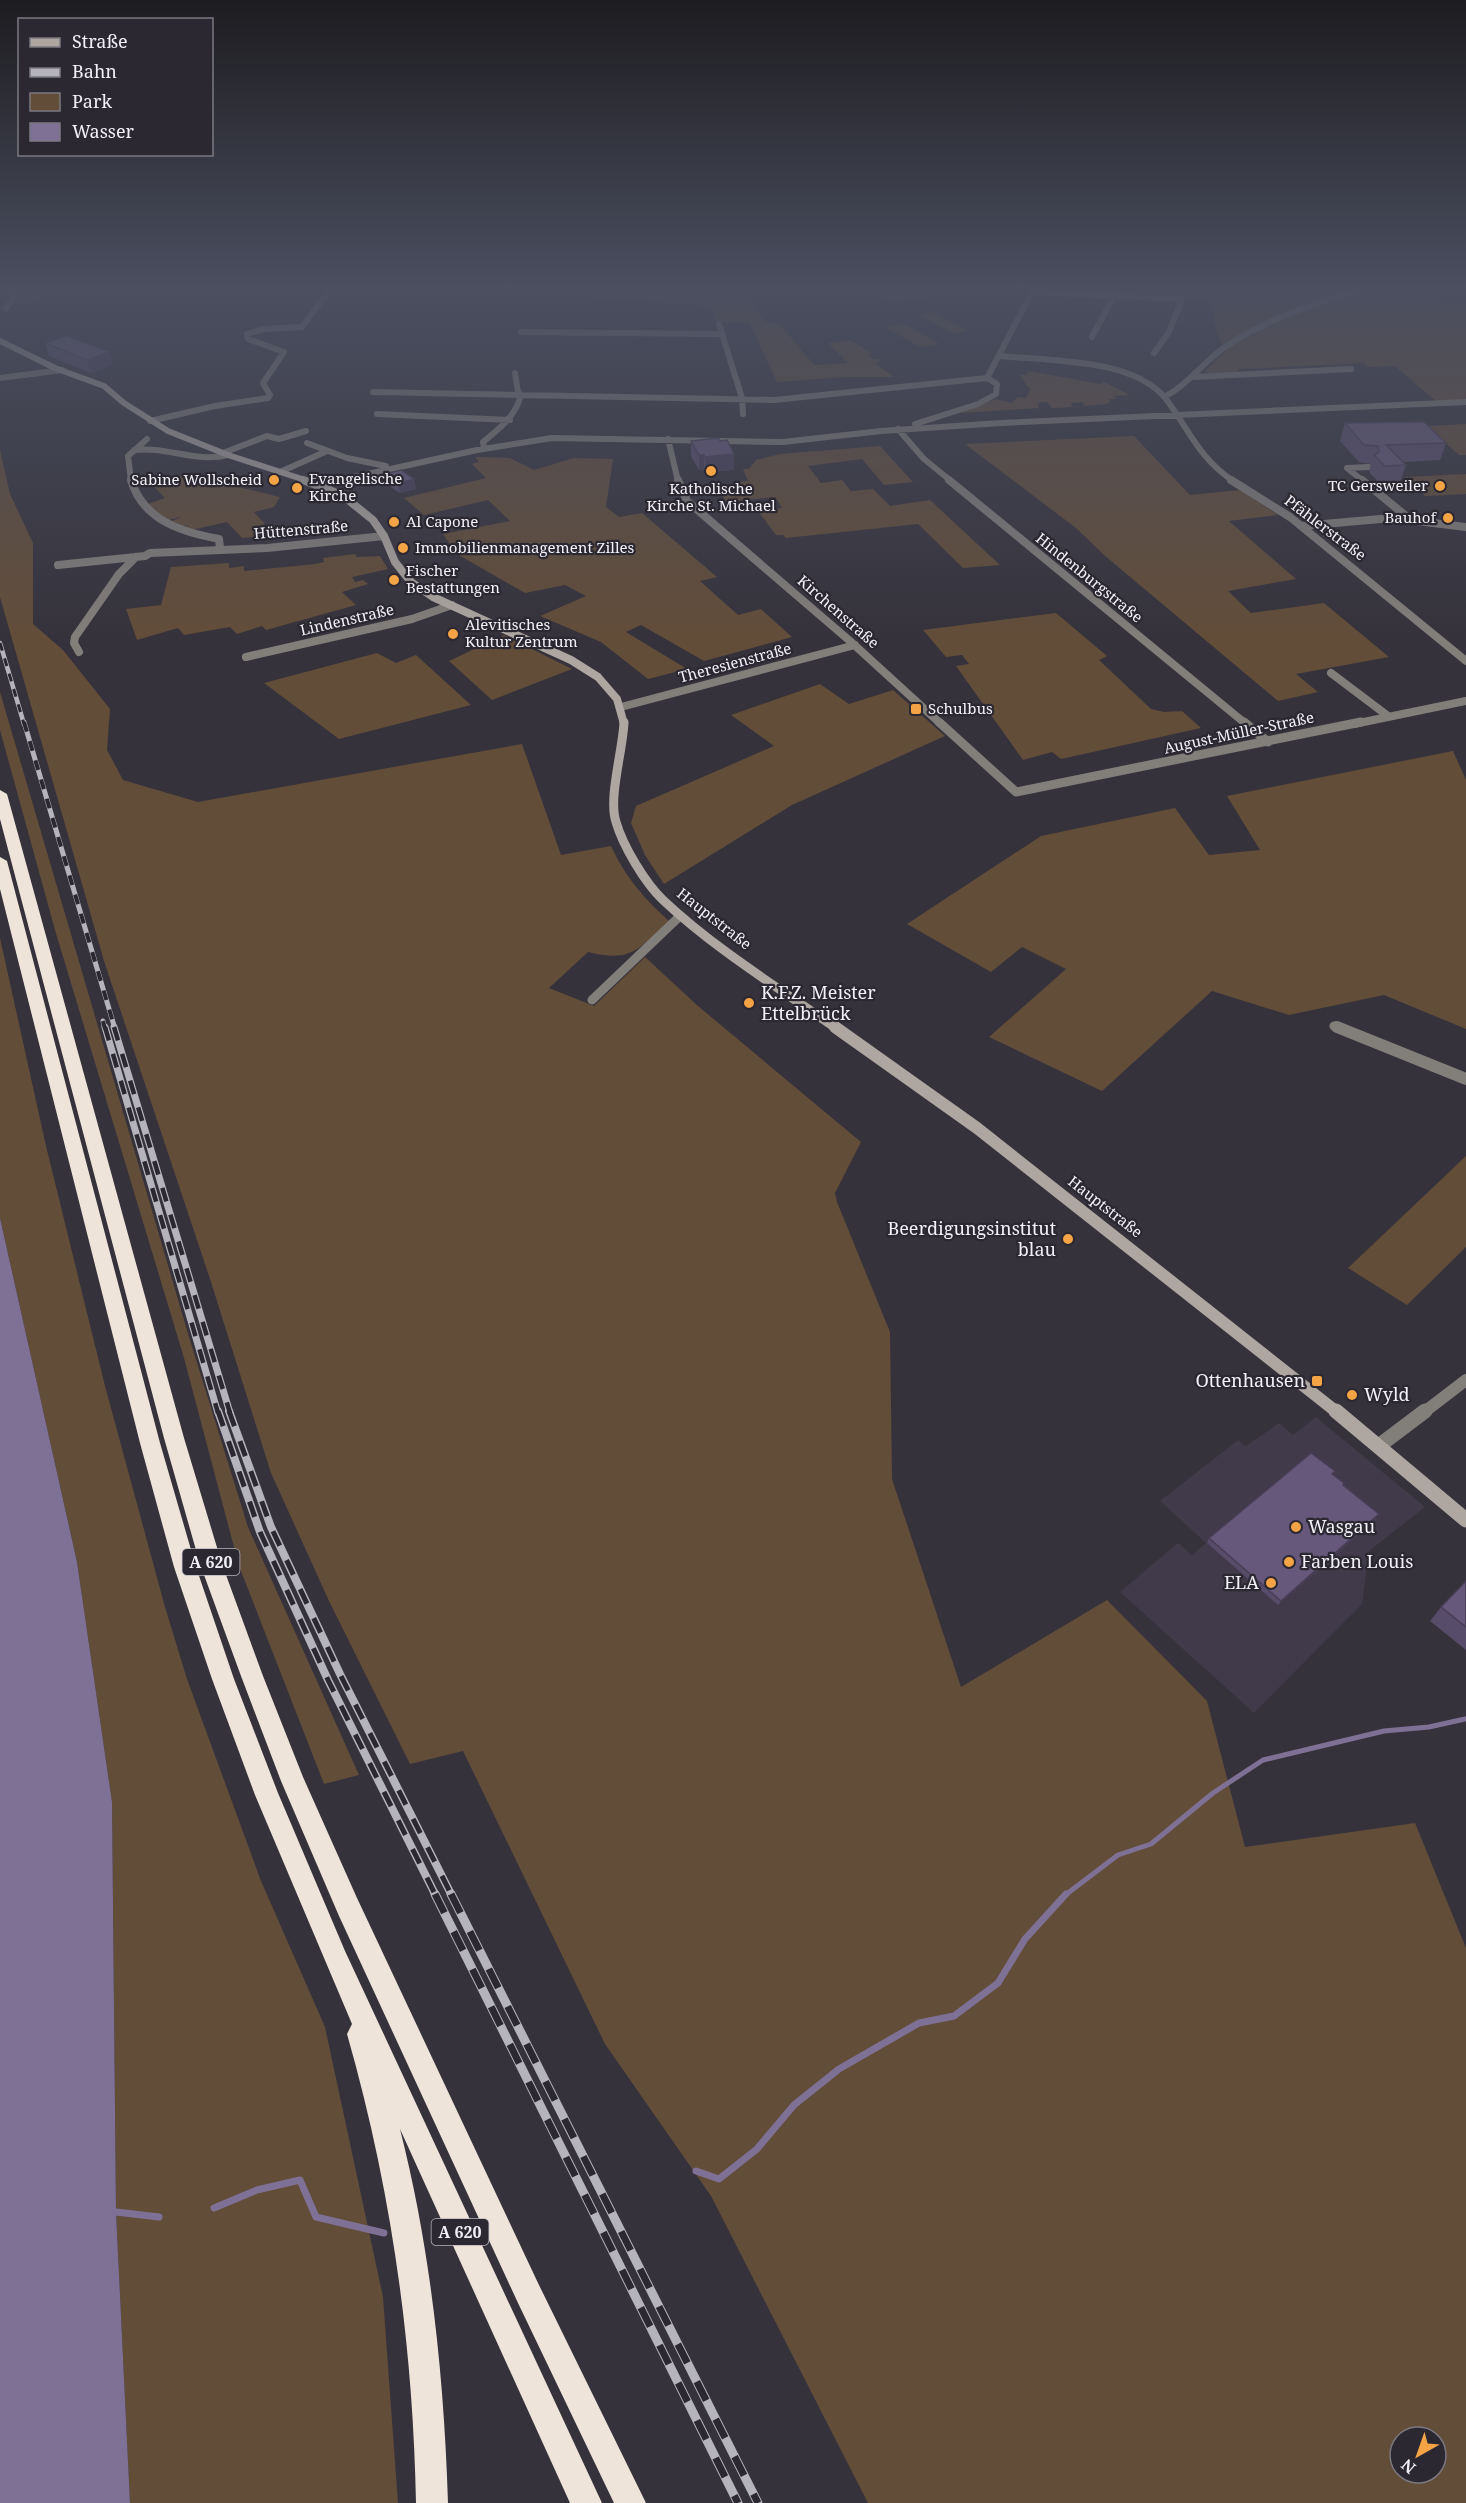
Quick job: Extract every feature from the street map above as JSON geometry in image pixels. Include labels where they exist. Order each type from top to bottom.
[{"type":"highway","name":"A 620","points":[[0,794],[174,1438],[211,1564],[248,1665],[293,1781],[348,1907],[528,2293],[630,2503]]},
{"type":"highway","name":"A 620","points":[[0,861],[84,1192],[184,1567],[223,1679],[267,1795],[336,1960],[586,2503]]},
{"type":"highway","points":[[336,1960],[381,2110],[405,2222],[419,2316],[429,2412],[432,2503]]},
{"type":"main road","points":[[128,405],[150,421],[225,454],[319,485],[358,505],[373,520],[384,536],[395,562],[411,582],[433,597],[584,667],[608,686],[621,707]]},
{"type":"main road","name":"Hauptstraße","points":[[621,707],[624,729],[615,779],[615,821],[644,876],[662,899],[714,942],[977,1128],[1380,1445],[1466,1520]]},
{"type":"street","points":[[150,421],[223,405]]},
{"type":"street","points":[[484,448],[483,442],[510,420],[519,405]]},
{"type":"street","points":[[742,405],[743,414]]},
{"type":"street","points":[[914,429],[915,424],[970,405]]},
{"type":"street","name":"Pfählerstraße","points":[[1169,405],[1213,467],[1301,526],[1364,574],[1466,661]]},
{"type":"street","points":[[319,485],[484,448],[552,438],[783,442],[898,429],[1398,405]]},
{"type":"street","points":[[377,414],[510,420]]},
{"type":"street","name":"Hindenburgstraße","points":[[898,429],[901,436],[932,466],[1268,742]]},
{"type":"street","points":[[134,450],[144,448],[185,455],[222,457],[267,436],[279,439],[306,431]]},
{"type":"street","name":"Kirchenstraße","points":[[668,439],[679,485],[687,501],[855,645],[1016,792]]},
{"type":"street","points":[[147,440],[128,456],[131,490],[142,507],[186,533],[219,539],[221,548]]},
{"type":"street","points":[[307,443],[327,451],[390,468]]},
{"type":"street","points":[[280,472],[327,451]]},
{"type":"street","points":[[1369,467],[1347,468],[1411,520]]},
{"type":"street","points":[[1301,526],[1365,519],[1411,520],[1466,527]]},
{"type":"street","name":"Hüttenstraße","points":[[58,565],[135,557],[150,553],[154,547],[160,545],[267,548],[384,536]]},
{"type":"street","points":[[79,652],[74,644],[75,637],[119,574],[135,557]]},
{"type":"street","name":"Lindenstraße","points":[[246,657],[412,619],[452,605]]},
{"type":"street","name":"Theresienstraße","points":[[621,707],[855,645]]},
{"type":"street","points":[[1331,673],[1388,716]]},
{"type":"street","name":"August-Müller-Straße","points":[[1016,792],[1466,700]]},
{"type":"street","points":[[592,1000],[680,916]]},
{"type":"street","points":[[1334,1026],[1466,1079]]},
{"type":"street","points":[[1380,1445],[1466,1380]]},
{"type":"shaded area","points":[[1316,1417],[1425,1507],[1369,1551],[1362,1604],[1254,1713],[1120,1592],[1178,1543],[1192,1555],[1206,1543],[1160,1501],[1238,1440],[1246,1446],[1279,1423],[1293,1435]]},
{"type":"green space","points":[[981,405],[1038,405],[1039,408],[961,413]]},
{"type":"green space","points":[[1049,405],[1071,405],[1072,407],[1052,408]]},
{"type":"green space","points":[[1466,424],[1466,455],[1459,455],[1426,426]]},
{"type":"green space","points":[[1134,436],[1190,495],[1240,490],[1278,515],[1229,521],[1296,579],[1228,591],[1251,613],[1324,603],[1389,657],[1296,674],[1318,692],[1278,701],[1104,555],[1076,528],[965,444]]},
{"type":"green space","points":[[880,446],[913,482],[884,485],[862,459],[808,466],[821,483],[842,480],[851,491],[873,489],[890,506],[930,500],[1000,565],[963,568],[918,524],[786,538],[783,535],[776,535],[758,511],[782,508],[775,497],[726,502],[720,492],[739,490],[735,482],[748,481],[743,469],[749,469],[756,460],[780,454]]},
{"type":"green space","points":[[0,450],[10,494],[33,543],[33,624],[63,650],[110,709],[107,750],[123,780],[198,802],[522,744],[561,855],[611,846],[636,886],[669,921],[642,946],[633,951],[615,956],[588,952],[549,988],[594,1006],[645,957],[698,1006],[861,1142],[835,1193],[890,1332],[892,1479],[961,1687],[1107,1600],[1207,1701],[1245,1847],[1415,1823],[1466,1948],[1466,2503],[868,2503],[711,2196],[605,2044],[463,1751],[410,1764],[329,1601],[271,1473],[211,1282],[104,961],[0,597]]},
{"type":"green space","points":[[475,457],[510,458],[534,470],[574,458],[613,459],[606,507],[619,517],[642,513],[717,577],[700,581],[738,615],[761,609],[792,637],[704,661],[641,625],[626,632],[687,669],[648,679],[601,642],[540,616],[586,596],[565,585],[525,593],[457,554],[443,534],[510,521],[488,500],[424,515],[404,498],[486,478],[472,464],[479,462]]},
{"type":"green space","name":"TC Gersweiler","points":[[1466,474],[1466,494],[1425,496],[1405,477]]},
{"type":"green space","points":[[185,475],[186,480],[200,478],[280,497],[274,507],[254,512],[265,524],[255,527],[263,536],[242,538],[227,522],[187,531],[182,528],[189,525],[179,527],[170,522],[181,517],[168,520],[145,505],[165,498],[151,483]]},
{"type":"green space","points":[[355,554],[357,557],[380,556],[388,569],[352,577],[355,582],[363,580],[368,584],[342,592],[356,605],[266,630],[262,626],[237,634],[230,627],[184,635],[178,628],[137,640],[126,609],[161,605],[171,567],[229,563],[229,568],[244,566],[244,571],[315,564],[324,562],[323,558]]},
{"type":"green space","points":[[1056,613],[1107,656],[1099,660],[1151,709],[1164,712],[1182,711],[1201,728],[1061,759],[1052,752],[1023,760],[956,666],[969,664],[962,655],[946,657],[923,630]]},
{"type":"green space","points":[[504,635],[572,669],[492,700],[449,661]]},
{"type":"green space","points":[[377,653],[396,663],[416,655],[471,705],[339,739],[264,683]]},
{"type":"green space","points":[[820,684],[849,704],[893,690],[945,736],[792,805],[664,884],[645,855],[631,823],[636,806],[774,746],[731,715]]},
{"type":"green space","points":[[0,692],[189,1337],[248,1527],[359,1775],[324,1784],[239,1566],[184,1358],[55,930],[0,730]]},
{"type":"green space","points":[[1453,751],[1466,780],[1466,1029],[1384,995],[1289,1015],[1212,991],[1102,1091],[989,1037],[1066,969],[1022,947],[991,972],[907,924],[1041,836],[1175,808],[1209,855],[1260,850],[1227,796]]},
{"type":"green space","points":[[0,938],[46,1146],[105,1386],[165,1607],[187,1679],[261,1881],[325,2027],[383,2297],[398,2503],[130,2503],[116,2212],[112,1802],[77,1562],[0,1218]]},
{"type":"green space","points":[[1466,1156],[1466,1247],[1407,1305],[1348,1268]]},
{"type":"water","points":[[0,1218],[77,1562],[112,1802],[116,2212],[130,2503],[0,2503]]},
{"type":"building","points":[[1424,422],[1446,443],[1386,445],[1406,465],[1385,466],[1374,455],[1379,452],[1378,446],[1364,445],[1345,423]]},
{"type":"building","points":[[718,438],[720,441],[727,440],[734,454],[705,457],[699,455],[691,441]]},
{"type":"building","points":[[401,470],[414,479],[398,484],[385,474]]},
{"type":"building","name":"Wasgau","points":[[1311,1453],[1335,1471],[1332,1474],[1344,1483],[1343,1485],[1379,1514],[1281,1601],[1209,1538]]},
{"type":"building","points":[[1466,1581],[1466,1627],[1441,1607]]},
{"type":"waterway","points":[[1065,1896],[1118,1855],[1151,1844],[1213,1793],[1263,1760],[1384,1731],[1429,1727],[1465,1719]]},
{"type":"waterway","points":[[696,2171],[719,2179],[757,2149],[794,2105],[839,2069],[919,2023],[954,2016],[998,1983],[1025,1939],[1065,1896]]},
{"type":"waterway","points":[[214,2208],[257,2190],[300,2180],[316,2217],[384,2233]]},
{"type":"waterway","points":[[111,2214],[116,2212],[159,2217]]},
{"type":"railway","points":[[0,643],[24,724]]},
{"type":"railway","points":[[24,722],[115,1029]]},
{"type":"railway","points":[[103,1021],[105,1029]]},
{"type":"railway","points":[[105,1027],[218,1413]]},
{"type":"railway","points":[[114,1027],[230,1413]]},
{"type":"railway","points":[[218,1411],[260,1532],[328,1680],[435,1894]]},
{"type":"railway","points":[[229,1411],[271,1527],[340,1674],[452,1896]]},
{"type":"railway","points":[[435,1894],[738,2503]]},
{"type":"railway","points":[[451,1894],[758,2503]]},
{"type":"place","name":"Katholische Kirche St. Michael","points":[[711,471]]},
{"type":"place","name":"Sabine Wollscheid","points":[[274,480]]},
{"type":"place","name":"TC Gersweiler","points":[[1440,486]]},
{"type":"place","name":"Evangelische Kirche","points":[[297,488]]},
{"type":"place","name":"Bauhof","points":[[1448,518]]},
{"type":"place","name":"Al Capone","points":[[394,522]]},
{"type":"place","name":"Immobilienmanagement Zilles","points":[[403,548]]},
{"type":"place","name":"Fischer Bestattungen","points":[[394,580]]},
{"type":"place","name":"Alevitisches Kultur Zentrum","points":[[453,634]]},
{"type":"place","name":"Schulbus","points":[[916,709]]},
{"type":"place","name":"K.F.Z. Meister Ettelbrück","points":[[749,1003]]},
{"type":"place","name":"Beerdigungsinstitut blau","points":[[1068,1239]]},
{"type":"place","name":"Ottenhausen","points":[[1317,1381]]},
{"type":"place","name":"Wyld","points":[[1352,1395]]},
{"type":"place","name":"Wasgau","points":[[1296,1527]]},
{"type":"place","name":"Farben Louis","points":[[1289,1562]]},
{"type":"place","name":"ELA","points":[[1271,1583]]}]
